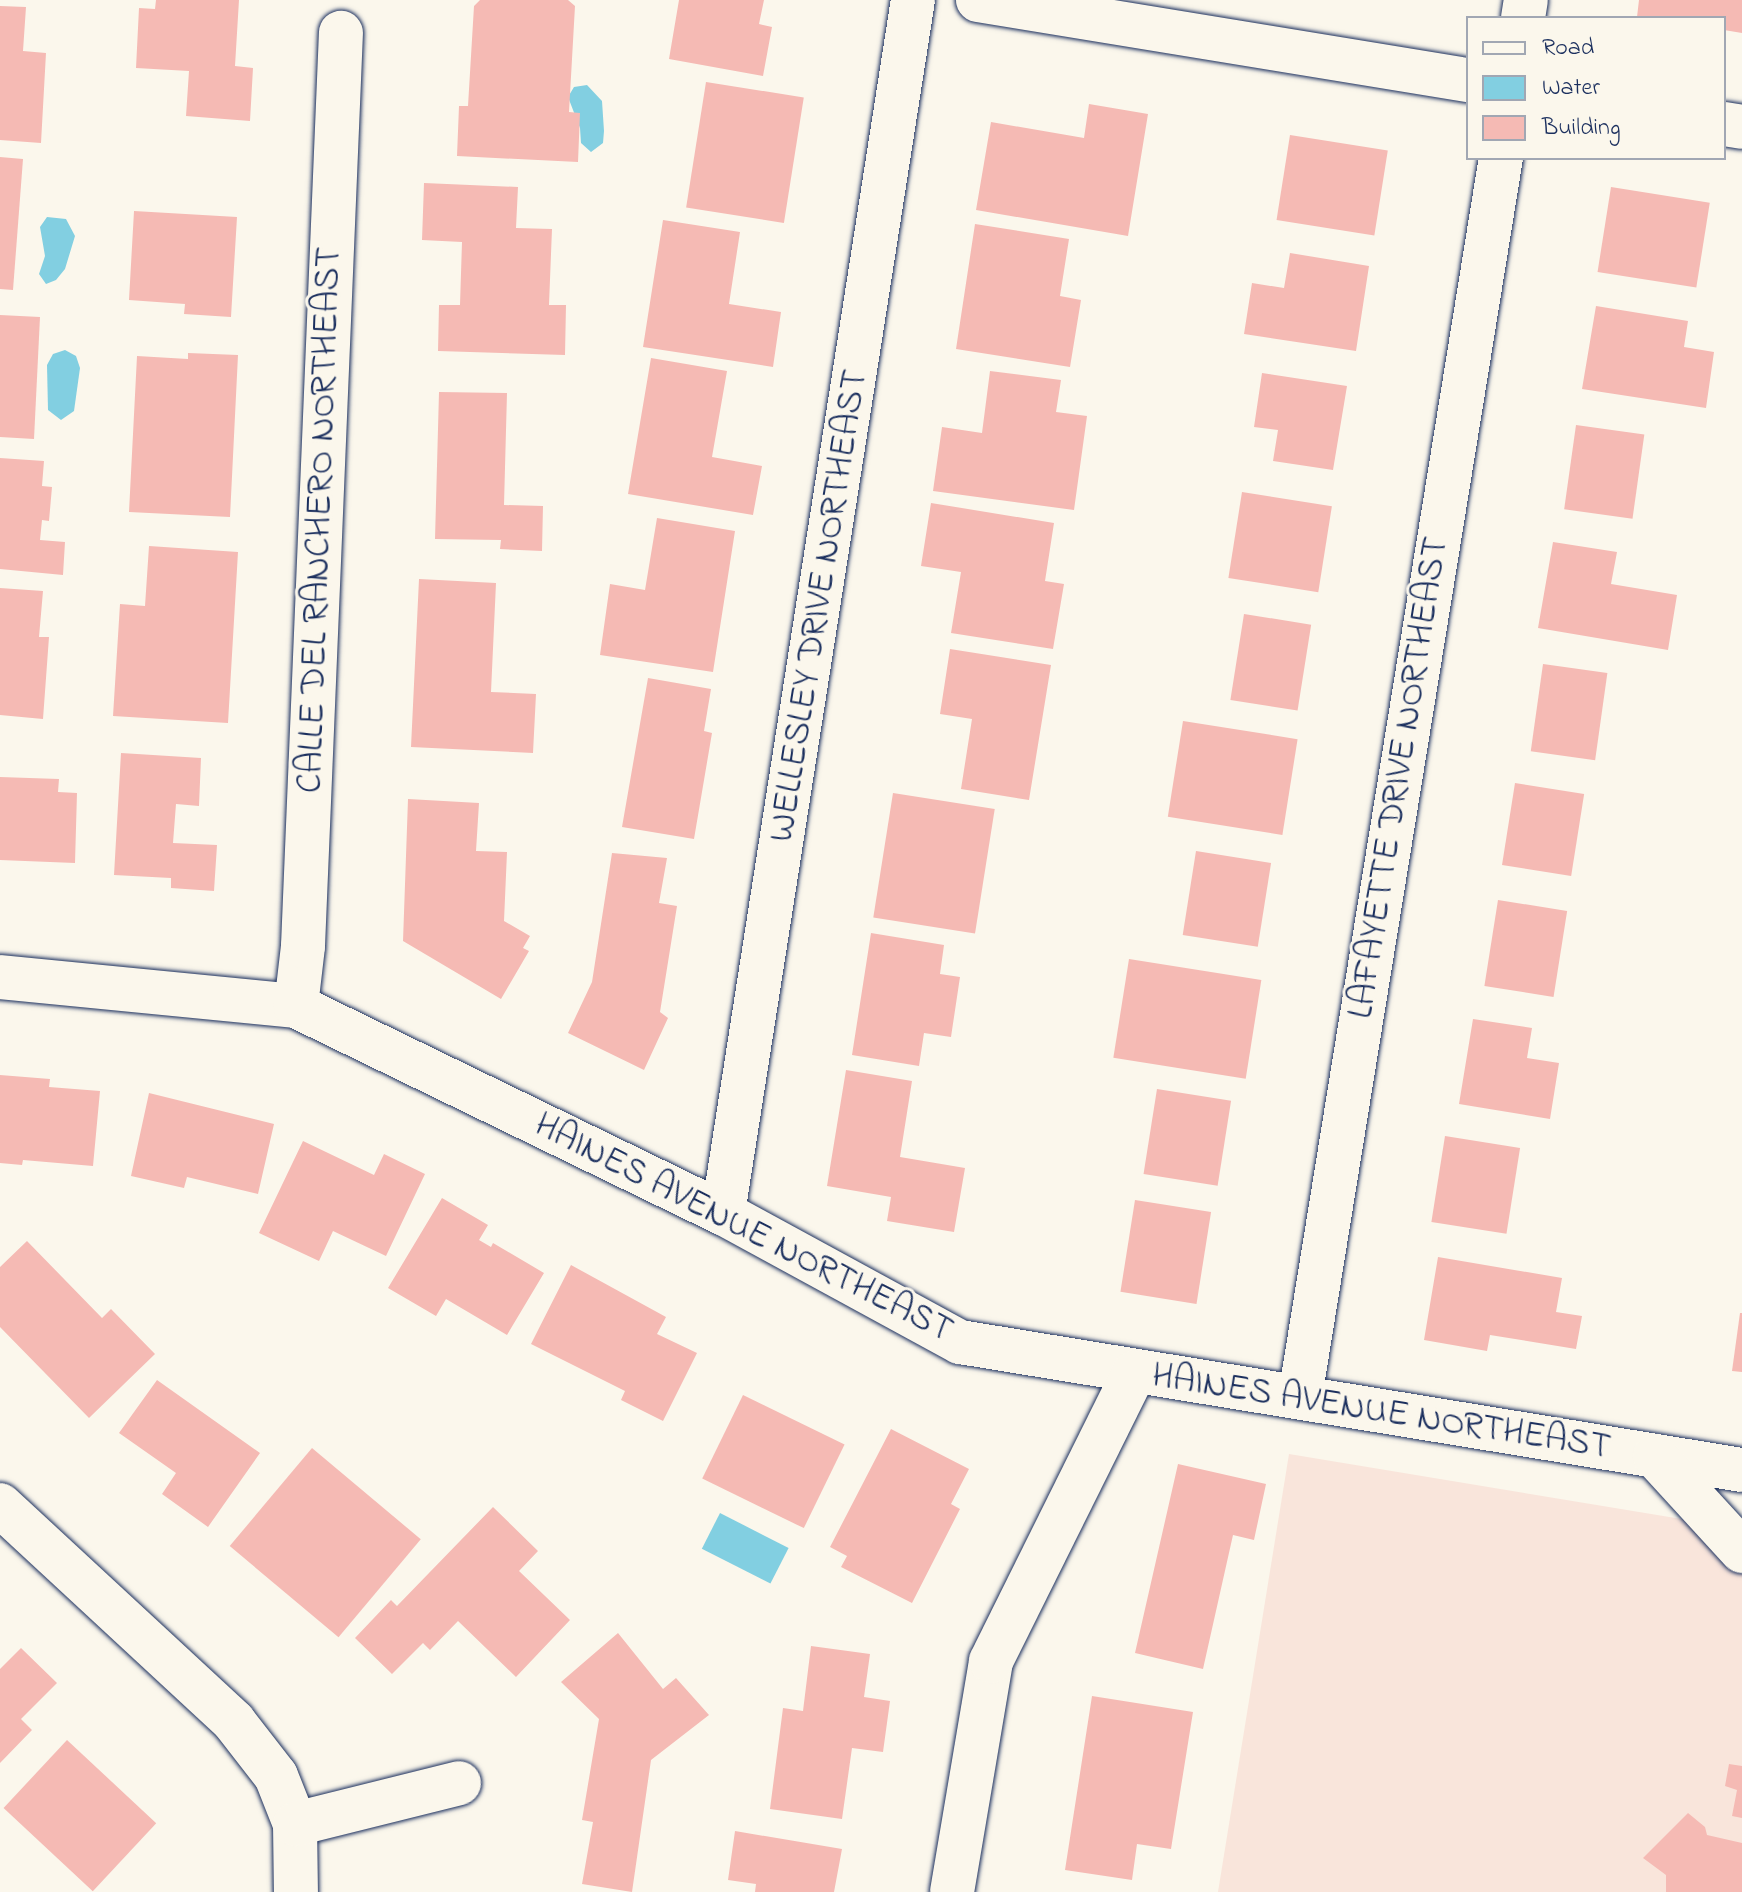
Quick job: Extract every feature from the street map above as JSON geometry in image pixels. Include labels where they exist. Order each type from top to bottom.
[{"type":"street","points":[[978,0],[1466,80]]},
{"type":"street","name":"WELLESLEY DRIVE NORTHEAST","points":[[723,1213],[918,1]]},
{"type":"street","name":"CALLE DEL RANCHERO NORTHEAST","points":[[296,1006],[303,946],[341,33]]},
{"type":"street","name":"LAFAYETTE DRIVE NORTHEAST","points":[[1300,1397],[1501,160]]},
{"type":"street","name":"HAINES AVENUE NORTHEAST","points":[[0,977],[296,1006],[723,1213],[960,1342],[1134,1373],[1300,1397],[1742,1470]]},
{"type":"street","points":[[952,1892],[991,1661],[1134,1373]]},
{"type":"street","points":[[1655,1456],[1738,1545]]},
{"type":"street","points":[[0,1506],[234,1722],[276,1776],[295,1824],[296,1892]]},
{"type":"street","points":[[295,1824],[459,1783]]},
{"type":"shaded area","points":[[1289,1454],[1742,1529],[1742,1892],[1218,1892]]},
{"type":"water","points":[[587,85],[602,101],[604,131],[603,143],[591,152],[581,143],[580,128],[568,97],[574,87]]},
{"type":"water","points":[[47,217],[66,219],[75,236],[65,269],[56,280],[46,284],[39,274],[45,256],[40,227]]},
{"type":"water","points":[[65,350],[76,356],[80,368],[74,411],[61,420],[48,410],[47,365],[53,354]]},
{"type":"water","points":[[720,1513],[789,1548],[770,1584],[702,1549]]},
{"type":"building","points":[[156,0],[239,0],[235,66],[253,68],[250,121],[186,116],[189,71],[136,68],[139,8],[155,9]]},
{"type":"building","points":[[480,0],[568,0],[575,6],[569,112],[580,113],[578,162],[457,156],[459,106],[468,106],[474,6]]},
{"type":"building","points":[[679,0],[764,0],[759,24],[772,27],[763,76],[669,59]]},
{"type":"building","points":[[1639,0],[1742,0],[1742,33],[1726,30],[1726,16],[1637,16]]},
{"type":"building","points":[[0,6],[26,7],[23,51],[46,53],[41,143],[0,140]]},
{"type":"building","points":[[706,82],[804,97],[784,223],[686,207]]},
{"type":"building","points":[[1089,104],[1148,114],[1128,236],[976,210],[991,122],[1084,138]]},
{"type":"building","points":[[1290,135],[1388,150],[1374,235],[1277,220]]},
{"type":"building","points":[[0,157],[23,159],[13,290],[0,289]]},
{"type":"building","points":[[424,183],[518,187],[516,228],[552,229],[549,305],[566,305],[565,355],[438,351],[439,305],[460,305],[462,242],[422,240]]},
{"type":"building","points":[[1611,187],[1710,203],[1696,288],[1598,272]]},
{"type":"building","points":[[134,211],[237,217],[231,317],[184,314],[185,304],[129,300]]},
{"type":"building","points":[[663,220],[740,232],[729,304],[781,312],[773,367],[643,347]]},
{"type":"building","points":[[975,224],[1069,239],[1060,296],[1081,300],[1070,367],[956,349]]},
{"type":"building","points":[[1290,253],[1369,266],[1356,351],[1244,334],[1252,283],[1284,288]]},
{"type":"building","points":[[1596,306],[1688,321],[1684,347],[1714,352],[1706,408],[1582,389]]},
{"type":"building","points":[[0,315],[40,317],[34,439],[0,437]]},
{"type":"building","points":[[188,353],[238,355],[230,517],[129,512],[137,356],[188,359]]},
{"type":"building","points":[[651,358],[727,371],[712,457],[762,466],[753,515],[628,494]]},
{"type":"building","points":[[990,371],[1061,380],[1056,412],[1087,416],[1074,510],[933,491],[942,427],[982,433]]},
{"type":"building","points":[[1262,373],[1347,386],[1333,470],[1273,461],[1278,430],[1254,427]]},
{"type":"building","points":[[439,392],[507,393],[504,505],[543,506],[542,551],[500,549],[501,540],[435,539]]},
{"type":"building","points":[[1576,425],[1644,435],[1632,519],[1564,509]]},
{"type":"building","points":[[0,458],[44,461],[42,486],[52,487],[49,521],[42,520],[40,540],[65,542],[63,575],[0,569]]},
{"type":"building","points":[[1242,492],[1332,506],[1318,592],[1228,578]]},
{"type":"building","points":[[931,503],[1054,523],[1045,581],[1064,584],[1053,649],[951,633],[961,572],[921,566]]},
{"type":"building","points":[[657,518],[735,531],[713,672],[600,655],[610,584],[645,590]]},
{"type":"building","points":[[1553,542],[1617,552],[1611,584],[1677,595],[1668,650],[1538,628]]},
{"type":"building","points":[[149,546],[238,552],[228,723],[113,716],[120,604],[145,606]]},
{"type":"building","points":[[419,579],[496,583],[491,692],[536,694],[533,753],[411,747]]},
{"type":"building","points":[[0,588],[43,591],[39,637],[49,637],[43,719],[0,715]]},
{"type":"building","points":[[1244,614],[1311,625],[1298,711],[1230,700]]},
{"type":"building","points":[[950,649],[1051,665],[1029,800],[961,789],[972,719],[940,714]]},
{"type":"building","points":[[1543,664],[1607,673],[1595,760],[1531,751]]},
{"type":"building","points":[[648,678],[711,689],[704,731],[712,733],[694,839],[622,827]]},
{"type":"building","points":[[1183,721],[1298,739],[1282,835],[1168,817]]},
{"type":"building","points":[[121,753],[201,758],[199,806],[176,804],[173,843],[217,845],[214,891],[171,888],[171,878],[114,875]]},
{"type":"building","points":[[0,777],[59,779],[58,792],[77,793],[75,863],[0,860]]},
{"type":"building","points":[[1515,783],[1584,794],[1571,876],[1502,865]]},
{"type":"building","points":[[893,793],[995,809],[975,934],[873,917]]},
{"type":"building","points":[[408,799],[479,803],[476,851],[507,852],[504,921],[530,936],[523,948],[529,951],[501,999],[403,941]]},
{"type":"building","points":[[1196,851],[1271,863],[1258,947],[1183,935]]},
{"type":"building","points":[[612,853],[667,858],[659,903],[677,906],[660,1012],[668,1018],[644,1070],[568,1033],[592,982]]},
{"type":"building","points":[[1498,900],[1567,911],[1554,997],[1484,986]]},
{"type":"building","points":[[871,933],[944,945],[940,974],[960,977],[951,1037],[924,1033],[919,1066],[852,1055]]},
{"type":"building","points":[[1129,959],[1261,980],[1246,1079],[1113,1058]]},
{"type":"building","points":[[1473,1019],[1532,1028],[1527,1058],[1559,1063],[1550,1119],[1459,1104]]},
{"type":"building","points":[[846,1070],[912,1081],[900,1157],[965,1168],[954,1232],[887,1221],[891,1197],[827,1186]]},
{"type":"building","points":[[0,1075],[50,1079],[49,1087],[100,1091],[93,1166],[23,1160],[22,1165],[0,1163]]},
{"type":"building","points":[[1157,1089],[1231,1101],[1218,1186],[1144,1174]]},
{"type":"building","points":[[149,1093],[274,1124],[258,1194],[187,1177],[184,1188],[131,1176]]},
{"type":"building","points":[[1445,1136],[1520,1148],[1506,1234],[1431,1222]]},
{"type":"building","points":[[303,1141],[374,1175],[384,1154],[425,1174],[386,1256],[333,1231],[319,1261],[259,1233]]},
{"type":"building","points":[[442,1198],[488,1225],[479,1240],[491,1247],[493,1243],[544,1273],[507,1335],[446,1299],[436,1316],[388,1288]]},
{"type":"building","points":[[1135,1200],[1211,1212],[1197,1304],[1120,1292]]},
{"type":"building","points":[[27,1241],[102,1318],[111,1309],[155,1354],[89,1418],[0,1327],[0,1267]]},
{"type":"building","points":[[1438,1257],[1562,1278],[1556,1312],[1582,1316],[1576,1349],[1490,1335],[1487,1351],[1424,1340]]},
{"type":"building","points":[[571,1265],[666,1317],[657,1334],[697,1353],[663,1421],[621,1400],[625,1391],[531,1344]]},
{"type":"building","points":[[1742,1313],[1742,1372],[1732,1371]]},
{"type":"building","points":[[157,1380],[260,1453],[208,1527],[162,1494],[176,1473],[119,1433]]},
{"type":"building","points":[[743,1395],[845,1445],[804,1528],[702,1479]]},
{"type":"building","points":[[891,1429],[969,1469],[951,1504],[960,1509],[912,1603],[841,1567],[847,1556],[830,1547]]},
{"type":"building","points":[[312,1448],[421,1539],[339,1637],[230,1546]]},
{"type":"building","points":[[1178,1464],[1266,1484],[1254,1540],[1233,1535],[1203,1669],[1135,1653]]},
{"type":"building","points":[[493,1507],[538,1551],[519,1571],[570,1620],[516,1677],[458,1621],[430,1650],[423,1643],[392,1674],[355,1638],[391,1600],[397,1606]]},
{"type":"building","points":[[618,1633],[663,1689],[676,1678],[709,1715],[651,1760],[632,1892],[582,1884],[593,1822],[582,1820],[599,1719],[561,1682]]},
{"type":"building","points":[[811,1646],[870,1654],[864,1697],[890,1701],[883,1752],[852,1748],[842,1819],[770,1809],[783,1708],[803,1711]]},
{"type":"building","points":[[21,1648],[57,1683],[21,1719],[32,1730],[0,1763],[0,1669]]},
{"type":"building","points":[[1092,1696],[1193,1712],[1171,1849],[1137,1844],[1132,1880],[1065,1870]]},
{"type":"building","points":[[67,1740],[156,1823],[93,1891],[4,1808]]},
{"type":"building","points":[[1729,1764],[1742,1766],[1742,1818],[1732,1816],[1737,1790],[1725,1786]]},
{"type":"building","points":[[1688,1813],[1705,1827],[1707,1835],[1742,1843],[1742,1892],[1666,1892],[1666,1875],[1643,1858]]},
{"type":"building","points":[[735,1831],[842,1849],[834,1892],[755,1892],[756,1884],[728,1880]]}]
